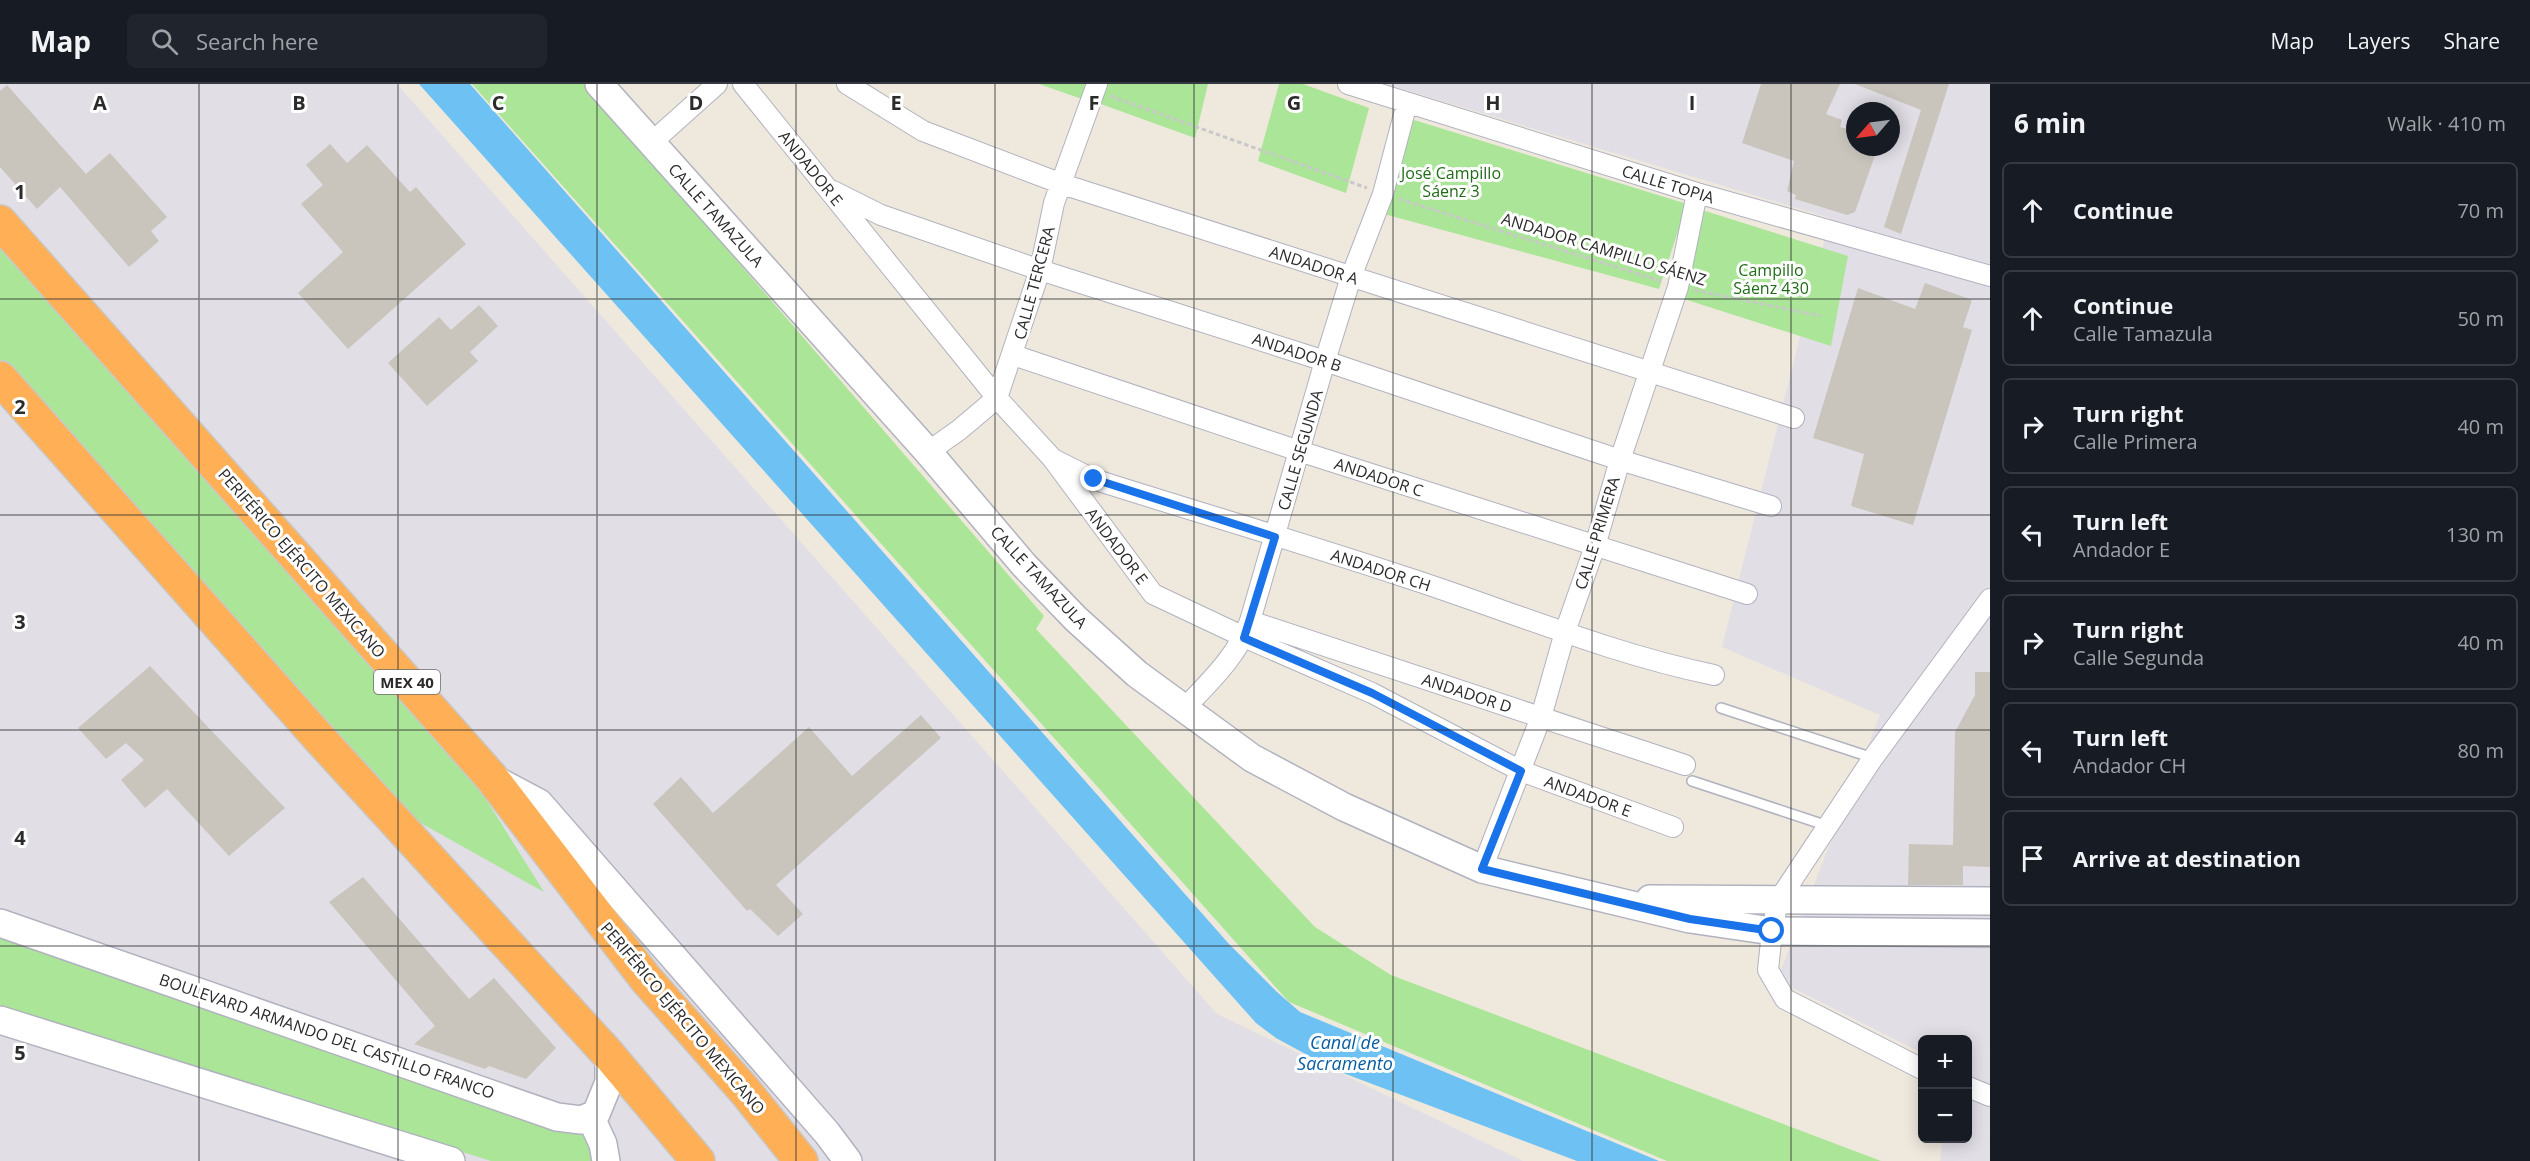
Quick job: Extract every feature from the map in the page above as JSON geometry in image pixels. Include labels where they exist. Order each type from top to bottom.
[{"type":"highway","name":"PERIFÉRICO EJÉRCITO MEXICANO","points":[[0,222],[491,777],[646,979],[745,1091],[801,1161]]},
{"type":"highway","points":[[0,378],[319,738],[609,1055],[698,1161]]},
{"type":"main road","name":"CALLE TAMAZULA","points":[[599,84],[928,452],[1024,565],[1076,620],[1183,710],[1252,758],[1314,791],[1482,869],[1604,899]]},
{"type":"main road","points":[[491,777],[539,803],[827,1133],[848,1161]]},
{"type":"main road","points":[[1604,899],[1990,901]]},
{"type":"main road","points":[[1604,899],[1690,919],[1772,931],[1990,933]]},
{"type":"main road","name":"BOULEVARD ARMANDO DEL CASTILLO FRANCO","points":[[0,923],[557,1117],[570,1120],[591,1118]]},
{"type":"main road","points":[[0,1020],[451,1161]]},
{"type":"main road","points":[[606,1161],[603,1144],[591,1118],[605,1098],[609,1082],[609,1055]]},
{"type":"street","points":[[651,143],[717,84]]},
{"type":"street","name":"ANDADOR E","points":[[743,84],[997,398],[1052,458],[1153,594],[1247,629],[1521,771],[1673,827]]},
{"type":"street","name":"ANDADOR A","points":[[847,84],[922,131],[1062,184],[1351,277],[1649,369],[1794,418]]},
{"type":"street","name":"CALLE TOPIA","points":[[1348,84],[1697,193],[1990,276]]},
{"type":"street","name":"CALLE TERCERA","points":[[928,452],[960,430],[997,398],[1040,270],[1054,203],[1096,87]]},
{"type":"street","name":"CALLE SEGUNDA","points":[[1183,710],[1219,672],[1247,629],[1351,277],[1383,194],[1407,103]]},
{"type":"street","name":"ANDADOR B","points":[[827,188],[881,215],[1040,270],[1325,361],[1620,460],[1771,506]]},
{"type":"street","name":"CALLE PRIMERA","points":[[1482,869],[1541,717],[1565,632],[1595,546],[1649,369],[1678,286],[1697,193]]},
{"type":"street","name":"ANDADOR C","points":[[1013,355],[1299,451],[1747,594]]},
{"type":"street","name":"ANDADOR CH","points":[[1052,458],[1094,479],[1402,576],[1565,632],[1679,668],[1714,675]]},
{"type":"street","points":[[1918,1066],[1785,999],[1768,970],[1772,931],[1778,901],[1873,758],[1990,599]]},
{"type":"street","name":"ANDADOR D","points":[[1247,629],[1383,665],[1541,717],[1689,773]]},
{"type":"street","points":[[1372,693],[1383,665]]},
{"type":"street","points":[[1972,1089],[1990,1096]]},
{"type":"lane","points":[[1721,708],[1873,758]]},
{"type":"lane","points":[[1689,773],[1828,826]]},
{"type":"path","name":"ANDADOR CAMPILLO SÁENZ","points":[[1096,87],[1383,194],[1678,286],[1821,316]]},
{"type":"shaded area","points":[[0,84],[397,84],[1217,1014],[1523,1161],[0,1161]]},
{"type":"shaded area","points":[[1386,84],[1990,84],[1990,1161],[1940,1161],[1942,1143],[1972,1143],[1972,1035],[1918,1035],[1918,1051],[1777,980],[1880,715],[1722,647],[1830,218]]},
{"type":"green space","points":[[472,84],[584,84],[1044,616],[1036,629],[1315,927],[1391,975],[1881,1161],[1667,1161],[1289,1002]]},
{"type":"green space","points":[[1039,84],[1085,84],[1082,99]]},
{"type":"green space","points":[[1103,84],[1208,84],[1195,138],[1098,103]]},
{"type":"green space","points":[[1279,84],[1303,84],[1369,108],[1346,193],[1258,161]]},
{"type":"green space","name":"José Campillo Sáenz 3","points":[[1414,120],[1687,204],[1659,289],[1384,214]]},
{"type":"green space","name":"Campillo Sáenz 430","points":[[1702,210],[1848,256],[1831,346],[1681,298]]},
{"type":"green space","points":[[0,229],[454,748],[544,892],[383,802],[0,373]]},
{"type":"green space","points":[[0,936],[584,1128],[599,1161],[491,1161],[0,1005]]},
{"type":"water","name":"Canal de Sacramento","points":[[419,84],[470,84],[1229,944],[1300,1012],[1659,1161],[1577,1161],[1335,1070],[1276,1038],[1256,1023]]},
{"type":"building","points":[[1761,84],[1840,84],[1826,114],[1842,120],[1840,127],[1846,129],[1846,156],[1875,156],[1855,212],[1847,215],[1795,199],[1796,195],[1787,191],[1794,161],[1742,143]]},
{"type":"building","points":[[1855,84],[1949,84],[1901,234],[1884,227],[1921,110]]},
{"type":"building","points":[[7,85],[86,174],[110,153],[167,217],[151,231],[159,241],[129,267],[60,187],[37,209],[0,167],[0,91]]},
{"type":"building","points":[[330,144],[347,163],[367,145],[410,192],[416,187],[466,244],[348,349],[298,293],[343,252],[301,204],[323,185],[306,165]]},
{"type":"building","points":[[1925,283],[1972,300],[1963,327],[1972,330],[1913,525],[1851,506],[1864,454],[1813,438],[1858,288],[1915,309]]},
{"type":"building","points":[[479,305],[498,326],[470,352],[478,361],[427,406],[388,363],[439,317],[451,330]]},
{"type":"building","points":[[150,666],[285,808],[229,856],[167,789],[145,808],[121,780],[144,760],[126,743],[106,759],[78,728]]},
{"type":"building","points":[[1975,672],[1990,672],[1990,867],[1963,866],[1963,885],[1908,885],[1909,844],[1953,845],[1955,732],[1975,695]]},
{"type":"building","points":[[921,715],[941,738],[776,885],[803,914],[778,936],[750,909],[747,911],[653,804],[681,777],[713,813],[809,727],[852,776]]},
{"type":"building","points":[[363,877],[469,999],[494,978],[556,1048],[526,1079],[489,1066],[485,1069],[414,1044],[435,1026],[329,902]]},
{"type":"route","points":[[1094,479],[1275,537],[1244,638],[1372,693],[1521,771],[1482,869],[1690,919],[1772,931]]}]
